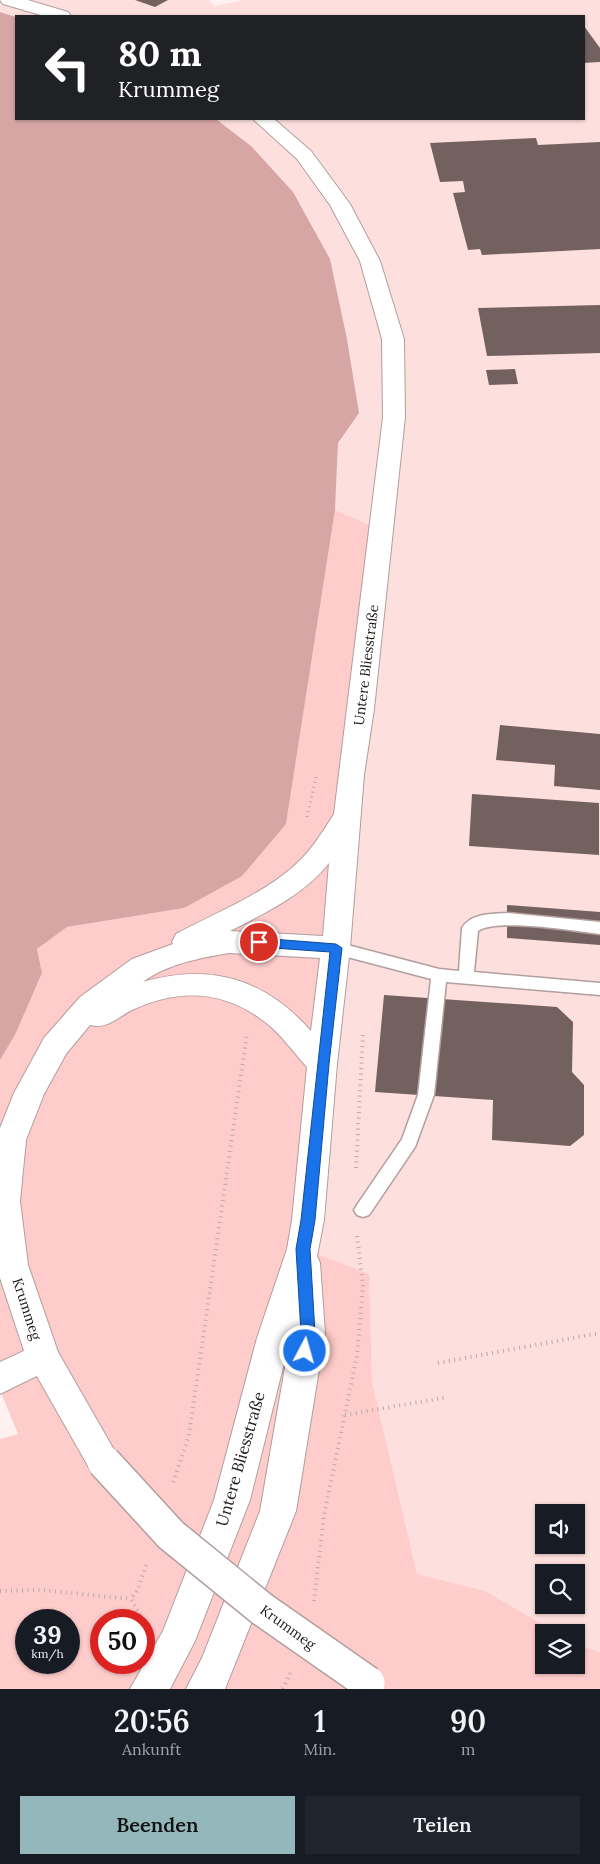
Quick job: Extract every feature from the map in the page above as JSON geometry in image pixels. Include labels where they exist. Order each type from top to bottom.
[{"type":"main road","points":[[9,0],[59,15]]},
{"type":"main road","name":"Untere Bliesstraße","points":[[149,1689],[177,1641],[232,1500],[274,1338],[303,1249],[308,1220],[322,1064],[336,948],[350,775],[361,709],[394,417],[393,339],[370,261],[340,204],[304,155],[264,120]]},
{"type":"main road","points":[[142,967],[266,899],[299,878],[329,845],[347,816]]},
{"type":"main road","name":"Krummeg","points":[[336,948],[229,942],[188,950],[142,967],[90,1005],[55,1046],[29,1093],[10,1140],[4,1201],[12,1265],[43,1357],[104,1462],[171,1535],[262,1608],[374,1686]]},
{"type":"main road","points":[[55,1046],[110,1008],[154,988],[192,982],[232,989],[252,997],[277,1014],[322,1064]]},
{"type":"main road","name":"Untere Bliesstraße","points":[[205,1689],[216,1669],[278,1511],[308,1333],[303,1249]]},
{"type":"main road","points":[[0,1379],[43,1357]]},
{"type":"lane","points":[[466,977],[470,928],[481,921],[507,919],[600,928]]},
{"type":"lane","points":[[336,948],[439,975],[600,989]]},
{"type":"lane","points":[[363,1210],[409,1142],[426,1095],[439,975]]},
{"type":"path","points":[[306,819],[318,769]]},
{"type":"path","points":[[171,1489],[189,1435],[252,997]]},
{"type":"path","points":[[438,1363],[600,1333]]},
{"type":"path","points":[[345,1415],[448,1397]]},
{"type":"path","points":[[131,1599],[138,1589],[150,1552]]},
{"type":"path","points":[[0,1590],[41,1590],[131,1599]]},
{"type":"path","points":[[131,1599],[137,1609]]},
{"type":"shaded area","points":[[0,0],[211,0],[209,1],[215,6],[244,0],[600,0],[600,1652],[585,1647],[585,1624],[542,1624],[485,1591],[417,1574],[372,1382],[369,1274],[300,1247],[373,528],[335,510],[338,443],[359,413],[347,339],[330,259],[251,146],[217,120],[585,120],[585,15],[15,15],[15,17],[0,12]]},
{"type":"shaded area","points":[[0,12],[15,17],[15,120],[217,120],[251,146],[293,192],[330,259],[347,339],[359,413],[338,443],[335,510],[286,824],[242,876],[184,908],[67,927],[37,949],[42,973],[15,1035],[0,1060]]},
{"type":"shaded area","points":[[335,510],[373,527],[300,1247],[369,1274],[372,1382],[417,1574],[485,1591],[542,1624],[535,1624],[535,1674],[585,1674],[585,1647],[600,1652],[600,1689],[0,1689],[0,1439],[18,1434],[0,1390],[0,1060],[15,1035],[42,973],[37,949],[67,927],[184,908],[286,824]]},
{"type":"building","points":[[135,0],[168,0],[155,7]]},
{"type":"building","points":[[585,27],[600,48],[600,62],[585,63]]},
{"type":"building","points":[[536,138],[538,145],[600,142],[600,249],[482,255],[480,249],[468,250],[453,193],[465,192],[463,181],[440,182],[430,143]]},
{"type":"building","points":[[600,305],[600,353],[487,356],[478,308]]},
{"type":"building","points":[[515,369],[518,384],[489,385],[486,370]]},
{"type":"building","points":[[500,725],[600,734],[600,790],[554,786],[555,765],[496,760]]},
{"type":"building","points":[[472,794],[599,803],[599,855],[469,846]]},
{"type":"building","points":[[507,905],[600,912],[600,945],[507,938]]},
{"type":"building","points":[[384,995],[557,1007],[573,1022],[572,1072],[584,1085],[584,1135],[570,1146],[492,1140],[493,1100],[375,1092]]},
{"type":"route","points":[[259,942],[336,948],[322,1064],[308,1220],[303,1249],[308,1333],[305,1351]]}]
